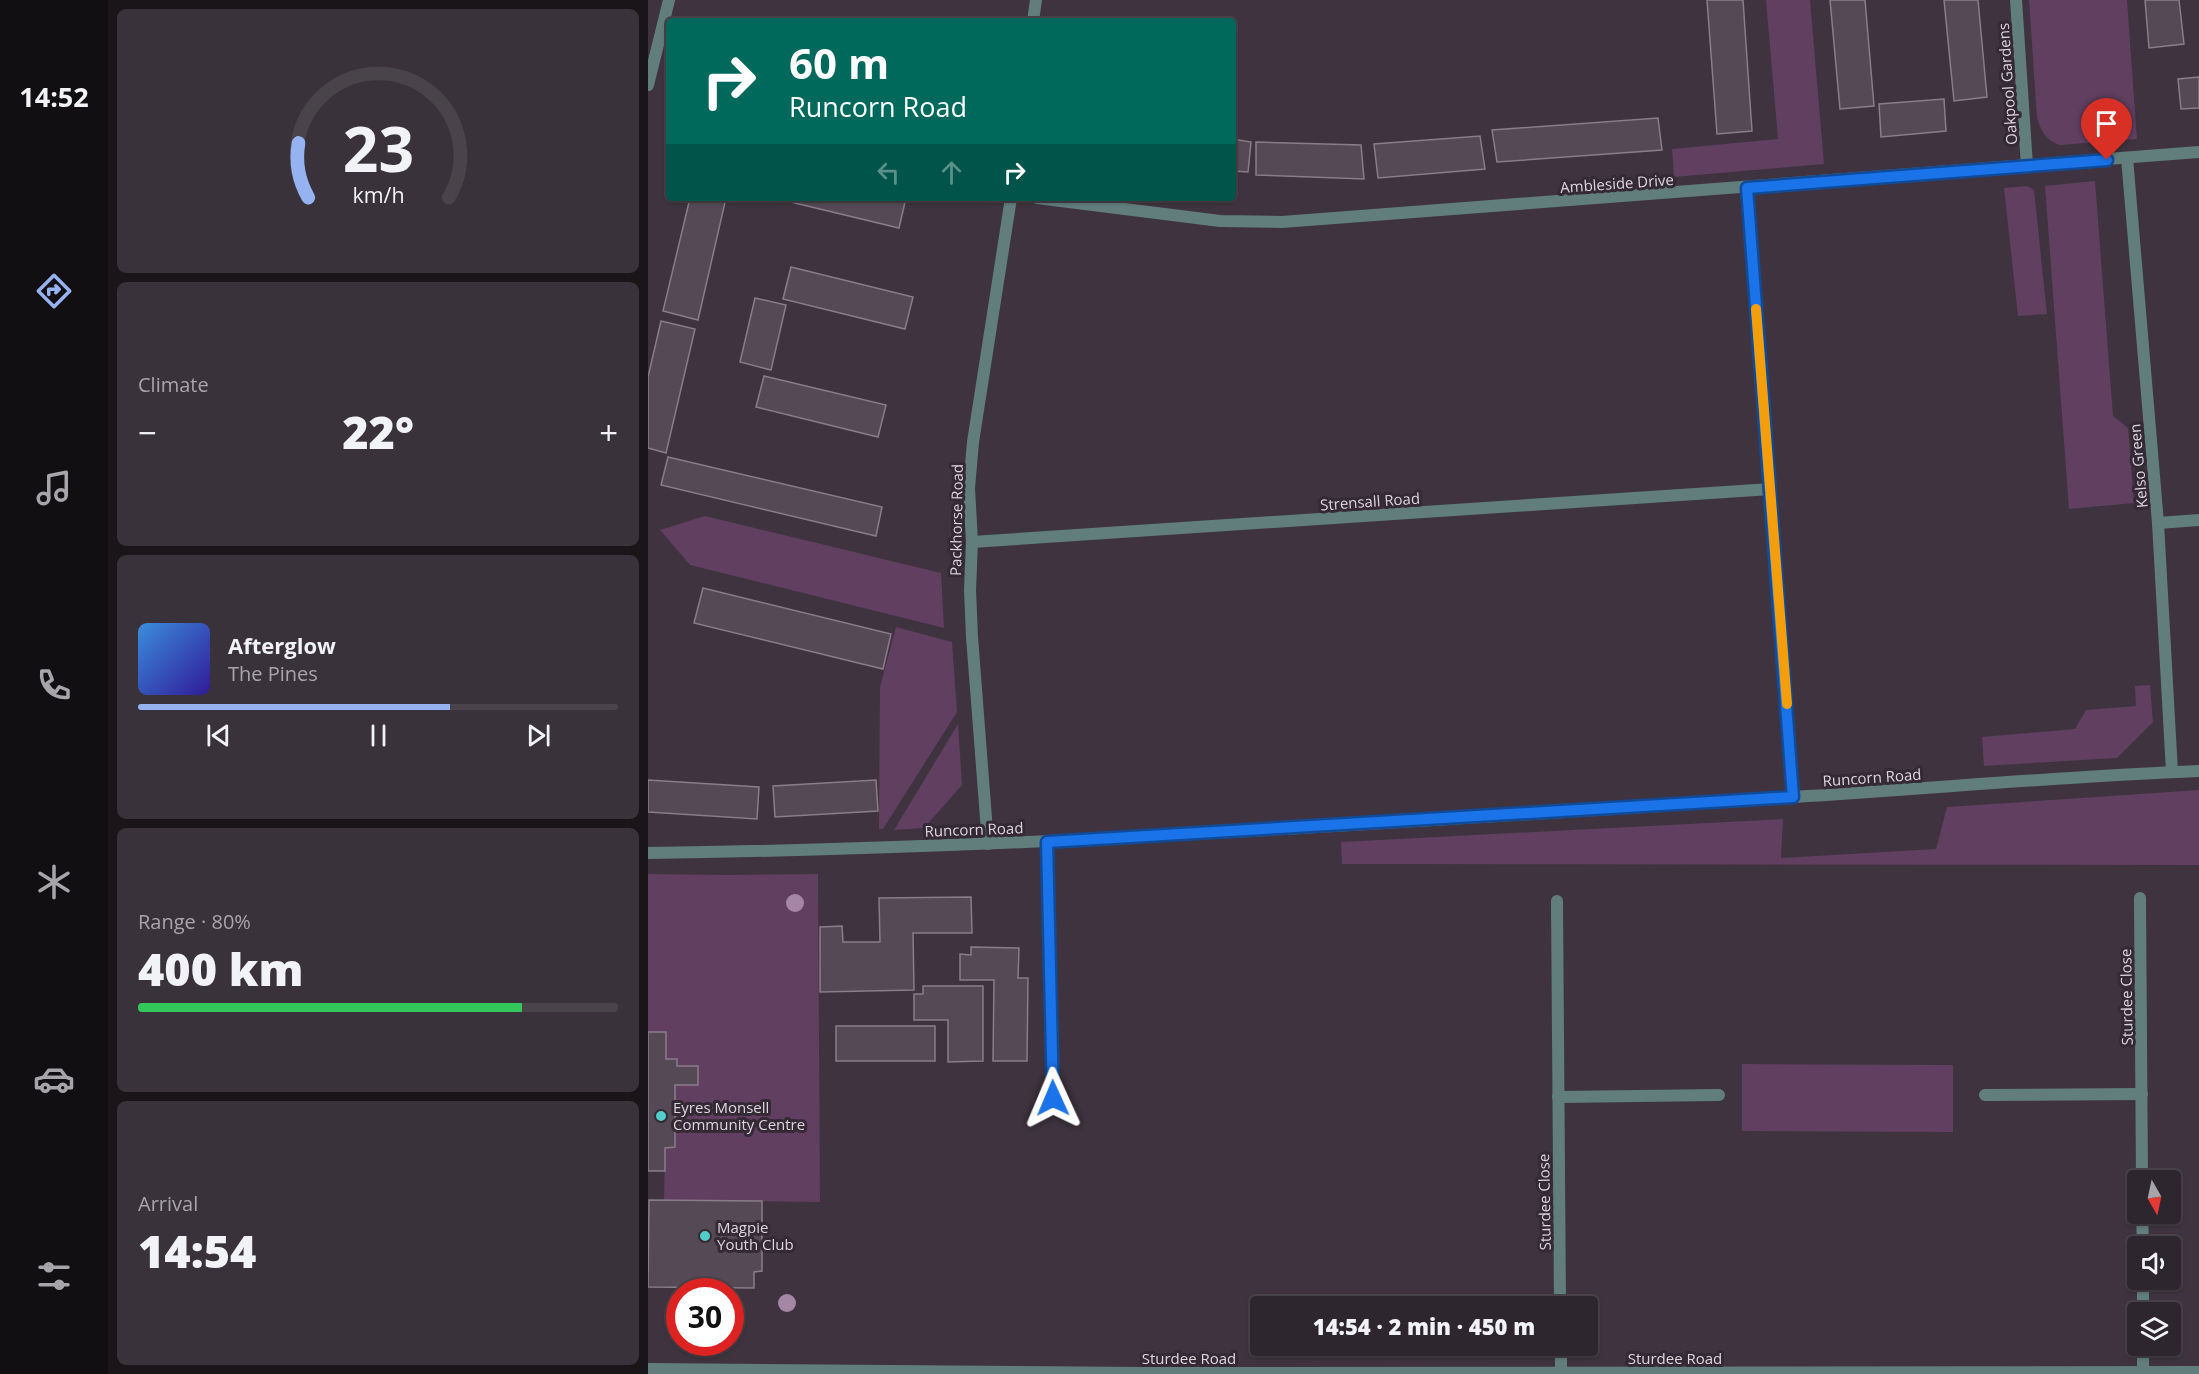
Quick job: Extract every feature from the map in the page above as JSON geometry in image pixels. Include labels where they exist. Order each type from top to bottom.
[{"type":"street","points":[[648,84],[669,0]]},
{"type":"street","points":[[1033,18],[1036,0]]},
{"type":"street","name":"Oakpool Gardens","points":[[2016,0],[2027,166]]},
{"type":"street","name":"Ambleside Drive","points":[[1061,201],[1220,221],[1282,222],[2199,153]]},
{"type":"street","name":"Kelso Green","points":[[2127,158],[2158,523],[2172,772]]},
{"type":"street","points":[[1747,188],[1793,797]]},
{"type":"street","name":"Packhorse Road","points":[[988,844],[972,637],[970,590],[972,542],[969,488],[973,442],[1011,201]]},
{"type":"street","name":"Strensall Road","points":[[972,542],[1771,489]]},
{"type":"street","points":[[2158,523],[2199,520]]},
{"type":"street","name":"Runcorn Road","points":[[648,853],[811,851],[1047,842],[2199,771]]},
{"type":"street","points":[[1047,842],[1053,1098]]},
{"type":"street","name":"Sturdee Close","points":[[2140,898],[2142,1170]]},
{"type":"street","name":"Sturdee Close","points":[[1557,901],[1560,1296]]},
{"type":"street","points":[[1558,1097],[1719,1095]]},
{"type":"street","points":[[1984,1095],[2142,1095]]},
{"type":"street","points":[[1561,1356],[1561,1373]]},
{"type":"street","points":[[2143,1356],[2143,1373]]},
{"type":"street","name":"Sturdee Road","points":[[648,1369],[741,1372],[1144,1374],[2199,1372]]},
{"type":"shaded area","points":[[1766,0],[1810,0],[1824,164],[1674,177],[1672,149],[1778,139]]},
{"type":"shaded area","points":[[2029,0],[2127,0],[2137,139],[2060,145],[2045,135],[2037,118]]},
{"type":"shaded area","points":[[2095,181],[2113,416],[2128,428],[2134,503],[2069,509],[2045,186]]},
{"type":"shaded area","points":[[2027,186],[2034,190],[2047,314],[2018,316],[2004,188]]},
{"type":"shaded area","points":[[705,516],[941,573],[944,628],[690,565],[660,530]]},
{"type":"shaded area","points":[[896,627],[952,642],[957,712],[883,829],[879,829],[880,687]]},
{"type":"shaded area","points":[[2150,685],[2153,722],[2117,758],[1984,766],[1982,737],[2075,729],[2086,710],[2136,706],[2135,686]]},
{"type":"shaded area","points":[[958,724],[962,785],[924,828],[894,830]]},
{"type":"shaded area","points":[[2199,790],[2199,865],[1342,864],[1341,842],[1783,819],[1781,858],[1936,849],[1947,807]]},
{"type":"shaded area","points":[[648,874],[818,874],[820,1202],[664,1200],[665,1148],[675,1147],[675,1085],[697,1085],[698,1066],[677,1066],[666,1059],[666,1032],[648,1032]]},
{"type":"shaded area","points":[[1742,1064],[1953,1065],[1953,1132],[1742,1131]]},
{"type":"building","points":[[1707,0],[1743,0],[1752,131],[1717,134]]},
{"type":"building","points":[[1830,0],[1865,0],[1874,106],[1840,109]]},
{"type":"building","points":[[1944,0],[1978,0],[1987,97],[1954,101]]},
{"type":"building","points":[[2145,0],[2179,0],[2184,44],[2149,48]]},
{"type":"building","points":[[2199,77],[2199,108],[2181,109],[2178,79]]},
{"type":"building","points":[[1944,99],[1946,131],[1881,137],[1879,104]]},
{"type":"building","points":[[1658,118],[1662,150],[1497,162],[1492,130]]},
{"type":"building","points":[[1480,136],[1485,169],[1378,178],[1374,144]]},
{"type":"building","points":[[1236,140],[1251,142],[1248,172],[1236,171]]},
{"type":"building","points":[[1256,142],[1361,145],[1364,179],[1256,175]]},
{"type":"building","points":[[689,201],[725,201],[698,320],[663,311]]},
{"type":"building","points":[[786,201],[905,201],[899,228]]},
{"type":"building","points":[[791,267],[913,297],[905,329],[783,299]]},
{"type":"building","points":[[755,298],[786,305],[771,370],[740,362]]},
{"type":"building","points":[[661,321],[695,329],[666,453],[648,448],[648,377]]},
{"type":"building","points":[[764,376],[886,405],[878,437],[756,407]]},
{"type":"building","points":[[668,457],[882,507],[876,536],[661,485]]},
{"type":"building","points":[[703,588],[891,634],[883,669],[694,623]]},
{"type":"building","points":[[648,780],[759,787],[757,819],[648,812]]},
{"type":"building","points":[[876,780],[878,811],[775,817],[773,786]]},
{"type":"building","points":[[971,897],[972,933],[913,933],[914,990],[820,992],[820,927],[842,926],[843,942],[880,942],[879,898]]},
{"type":"building","points":[[971,947],[1019,948],[1018,978],[1028,978],[1027,1061],[993,1061],[994,980],[960,980],[960,954],[971,955]]},
{"type":"building","points":[[923,986],[983,986],[983,1061],[948,1062],[948,1020],[914,1020],[914,994],[923,994]]},
{"type":"building","points":[[836,1026],[935,1026],[935,1061],[836,1061]]},
{"type":"building","name":"Eyres Monsell Community Centre","points":[[648,1032],[666,1032],[666,1059],[677,1059],[677,1066],[698,1066],[698,1085],[675,1085],[675,1147],[665,1148],[665,1171],[648,1171]]},
{"type":"building","name":"Magpie Youth Club","points":[[649,1200],[762,1201],[762,1271],[754,1272],[754,1288],[744,1288],[744,1278],[666,1278],[666,1287],[648,1287]]},
{"type":"slow traffic","points":[[1756,309],[1787,704]]},
{"type":"place","name":"Eyres Monsell Community Centre","points":[[661,1116]]},
{"type":"place","name":"Magpie Youth Club","points":[[705,1236]]},
{"type":"route","points":[[1053,1098],[1047,842],[1793,797],[1747,188],[2107,160]]}]
